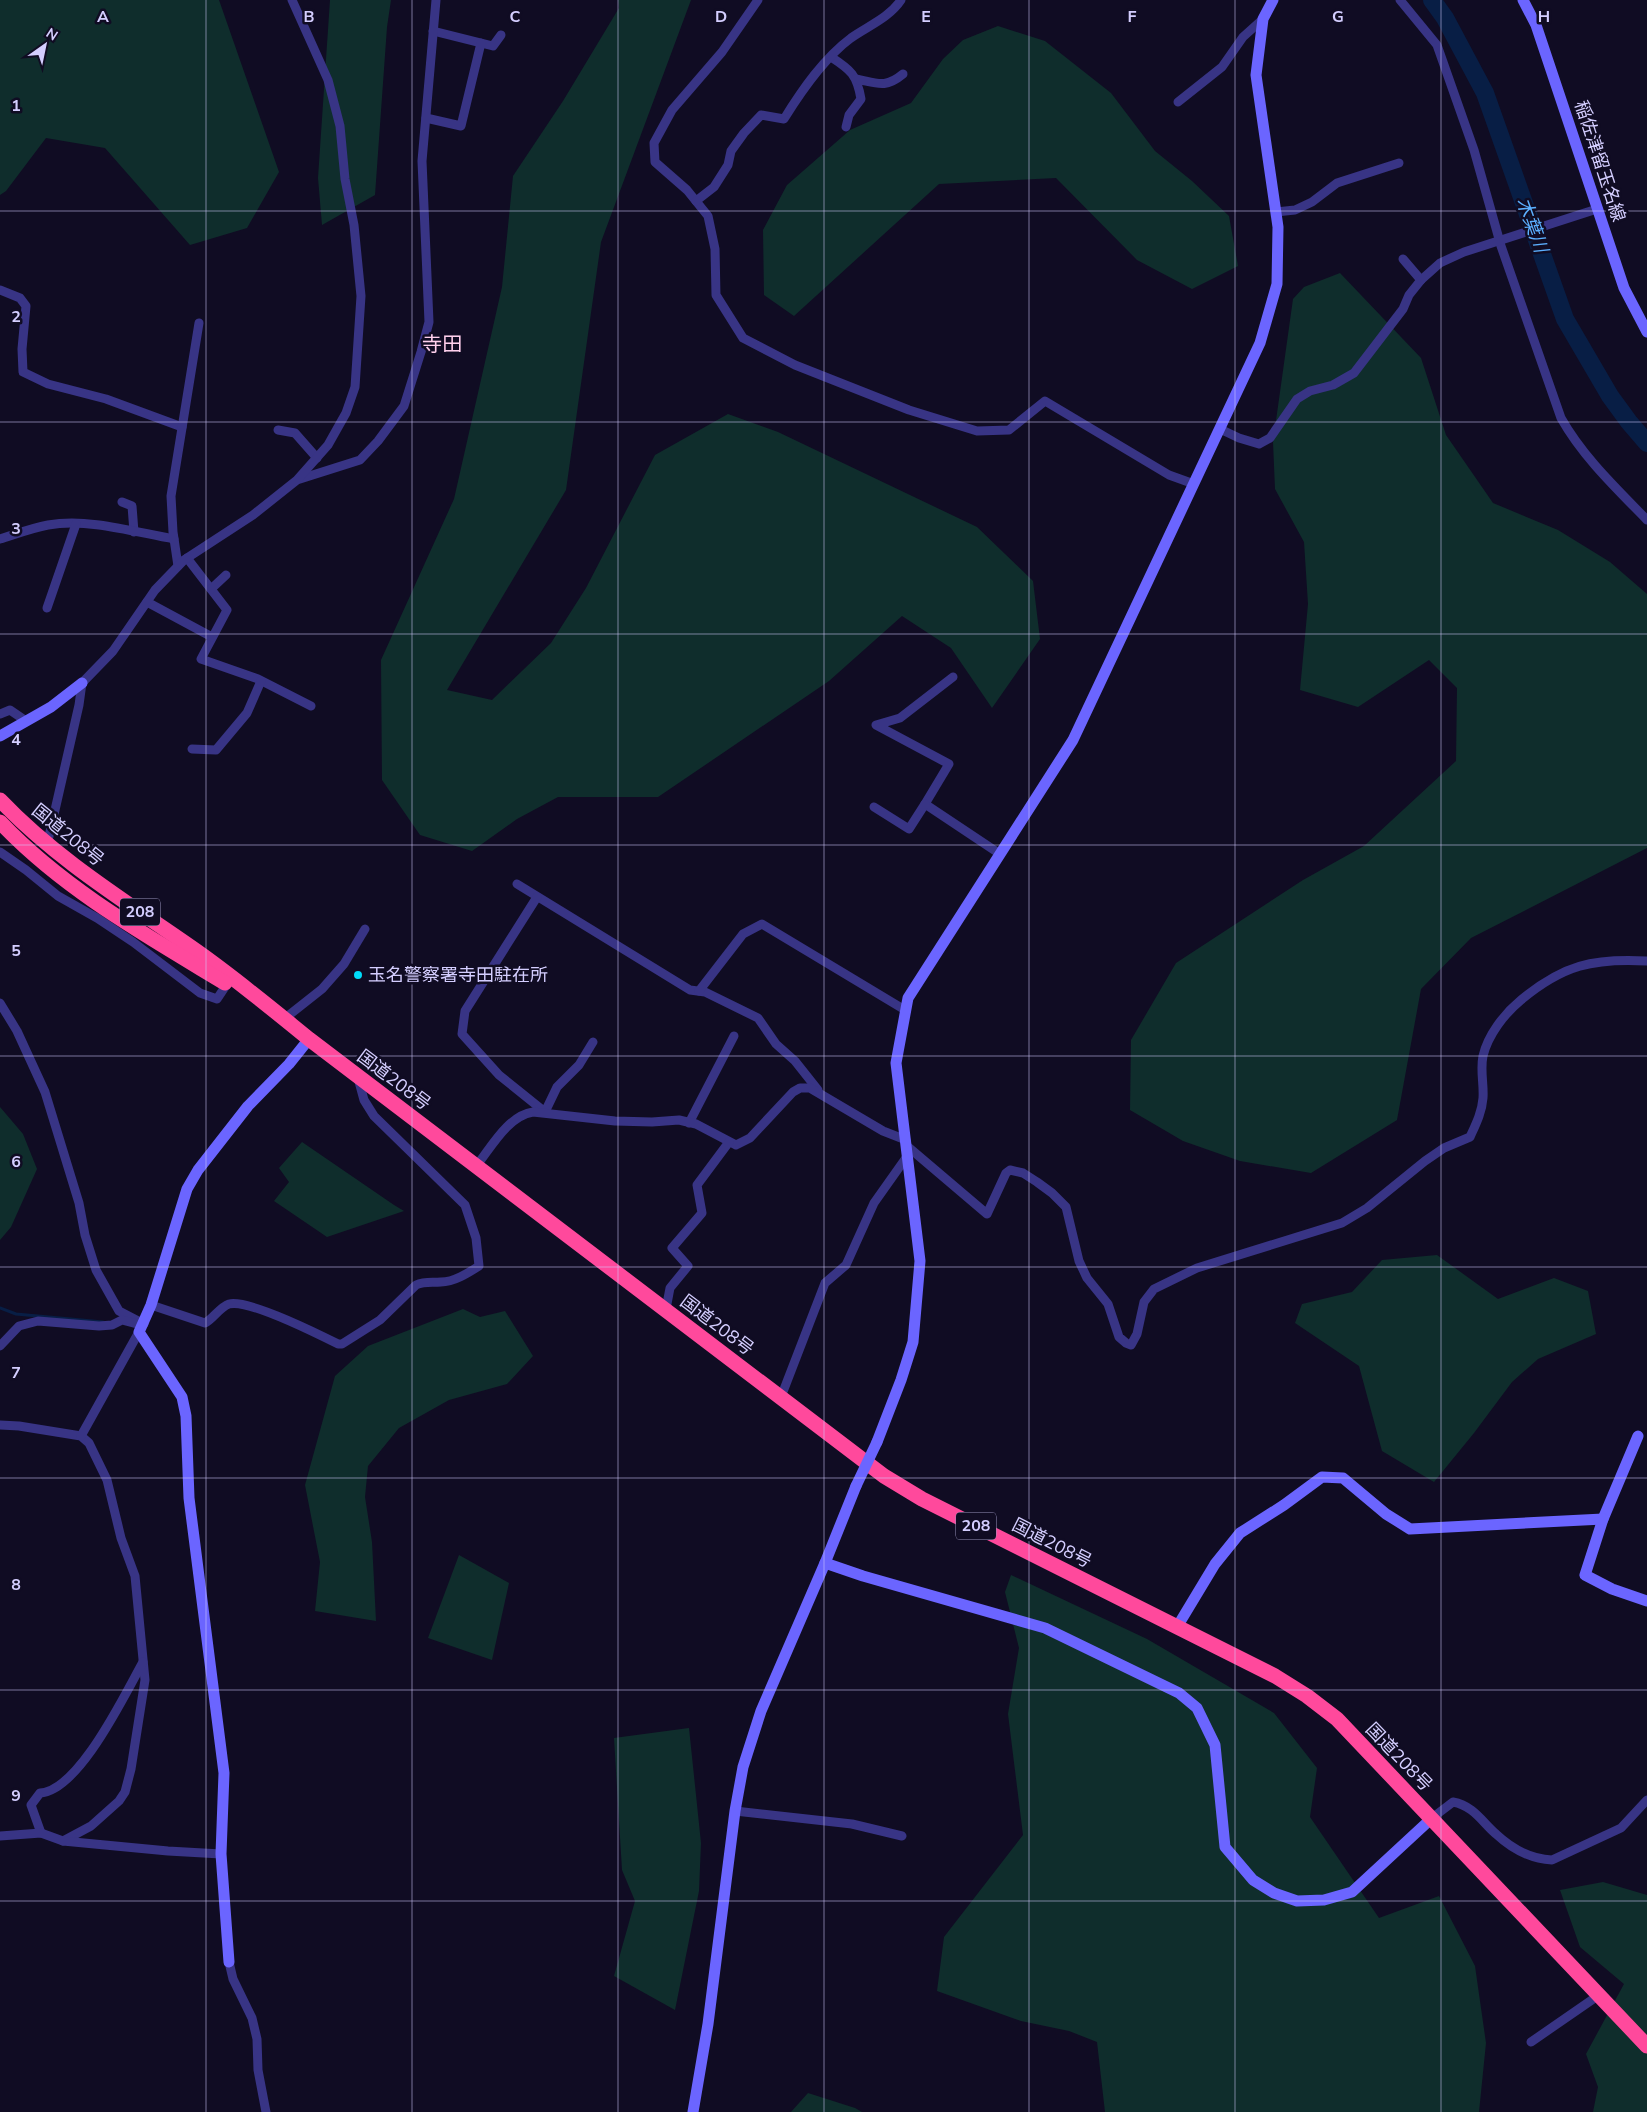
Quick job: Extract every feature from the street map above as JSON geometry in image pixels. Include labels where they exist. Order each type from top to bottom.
[{"type":"highway","name":"国道208号","points":[[0,800],[47,845],[77,869],[231,976],[357,1076],[477,1165],[884,1476],[922,1499],[1275,1676],[1307,1696],[1337,1719],[1647,2046]]},
{"type":"highway","name":"国道208号","points":[[0,822],[67,882],[158,942],[284,1019]]},
{"type":"street","points":[[0,736],[65,698],[82,683],[113,651],[155,590],[178,566],[187,558],[253,515],[297,480],[328,445],[346,413],[355,387],[361,296],[354,225],[345,179],[340,126],[334,98],[292,0]]},
{"type":"street","points":[[297,480],[360,460],[378,441],[404,406],[429,322],[422,160],[436,0]]},
{"type":"street","points":[[758,0],[722,52],[672,110],[654,143],[655,162],[687,190],[708,216],[715,249],[716,294],[743,338],[794,365],[909,410],[977,431],[1009,430],[1045,401],[1169,475],[1194,484]]},
{"type":"street","points":[[696,201],[714,187],[728,165],[731,151],[744,132],[761,116],[784,119],[798,97],[850,38],[883,17],[901,0]]},
{"type":"street","points":[[692,2112],[708,2024],[735,1811],[743,1768],[761,1710],[825,1563],[856,1486],[877,1442],[902,1380],[913,1342],[920,1261],[896,1063],[908,998],[1073,740],[1260,342],[1277,284],[1278,227],[1256,75],[1263,19],[1273,0]]},
{"type":"street","points":[[1400,0],[1437,45],[1471,141],[1500,241],[1561,418],[1570,435],[1587,457],[1647,520]]},
{"type":"street","name":"稲佐津留玉名線","points":[[1524,0],[1536,25],[1624,288],[1645,325]]},
{"type":"street","points":[[1178,102],[1222,67],[1243,36],[1263,19]]},
{"type":"street","points":[[433,31],[493,46],[501,36]]},
{"type":"street","points":[[426,118],[461,126],[481,43]]},
{"type":"street","points":[[832,57],[846,66],[856,80],[861,99],[849,115],[846,127]]},
{"type":"street","points":[[856,80],[882,84],[893,82],[903,74]]},
{"type":"street","points":[[1276,212],[1295,210],[1312,202],[1337,183],[1399,163]]},
{"type":"street","points":[[1220,429],[1239,438],[1259,444],[1270,438],[1298,400],[1310,390],[1333,385],[1354,373],[1377,344],[1421,280],[1440,263],[1464,252],[1597,210]]},
{"type":"street","points":[[1403,259],[1421,280]]},
{"type":"street","points":[[0,290],[20,298],[26,306],[22,349],[23,372],[48,384],[106,399],[182,427]]},
{"type":"street","points":[[178,566],[171,496],[199,323]]},
{"type":"street","points":[[278,430],[295,433],[317,458]]},
{"type":"street","points":[[122,502],[132,506],[134,532]]},
{"type":"street","points":[[0,539],[49,525],[76,524],[174,539]]},
{"type":"street","points":[[47,608],[76,524]]},
{"type":"street","points":[[187,558],[227,610],[201,659],[261,681],[311,706]]},
{"type":"street","points":[[211,589],[226,575]]},
{"type":"street","points":[[147,602],[212,637]]},
{"type":"street","points":[[874,807],[909,829],[925,804],[949,764],[876,725],[900,718],[953,677]]},
{"type":"street","points":[[192,749],[216,750],[247,713],[261,681]]},
{"type":"street","points":[[47,845],[79,705],[82,683]]},
{"type":"street","points":[[0,714],[10,710],[26,721]]},
{"type":"street","points":[[925,804],[1000,854]]},
{"type":"street","points":[[0,852],[58,896],[98,918],[200,994],[217,999],[227,984]]},
{"type":"street","points":[[58,896],[67,882]]},
{"type":"street","points":[[517,884],[690,990],[705,992],[758,1018],[776,1044],[795,1061],[820,1093]]},
{"type":"street","points":[[537,897],[465,1011],[462,1034],[499,1075],[545,1112]]},
{"type":"street","points":[[699,991],[743,934],[762,924],[905,1010]]},
{"type":"street","points":[[284,1019],[322,989],[344,964],[365,929]]},
{"type":"street","points":[[477,1165],[517,1117],[523,1113],[545,1112],[652,1122],[679,1120],[696,1124],[736,1145],[743,1143],[800,1088],[810,1088],[907,1147],[987,1214],[1006,1173],[1010,1170],[1023,1173],[1052,1193],[1066,1207],[1079,1261],[1087,1278],[1108,1304],[1119,1337],[1132,1345],[1137,1334],[1144,1302],[1154,1289],[1197,1268],[1342,1223],[1374,1203],[1425,1161],[1444,1148],[1470,1137],[1479,1118],[1483,1097],[1481,1065],[1484,1053],[1501,1020],[1543,982],[1568,970],[1588,964],[1611,960],[1647,962]]},
{"type":"street","points":[[0,1003],[17,1031],[45,1092],[79,1202],[85,1235],[96,1270],[119,1311],[142,1327]]},
{"type":"street","points":[[690,1122],[734,1036]]},
{"type":"street","points":[[81,1436],[142,1327],[151,1305],[187,1189],[198,1170],[248,1106],[290,1064],[309,1039]]},
{"type":"street","points":[[545,1112],[557,1086],[579,1065],[593,1042]]},
{"type":"street","points":[[151,1305],[205,1323],[226,1306],[240,1304],[289,1320],[338,1344],[342,1344],[380,1320],[400,1298],[416,1285],[422,1282],[446,1282],[466,1275],[479,1266],[476,1238],[465,1205],[374,1116],[364,1100],[357,1076]]},
{"type":"street","points":[[666,1309],[670,1288],[688,1266],[672,1248],[702,1213],[697,1186],[729,1142]]},
{"type":"street","points":[[781,1397],[825,1283],[846,1265],[874,1203],[907,1147]]},
{"type":"street","points":[[0,1346],[19,1326],[38,1321],[99,1326],[112,1325],[122,1320],[142,1327]]},
{"type":"street","points":[[142,1327],[139,1332],[182,1397],[186,1416],[189,1498],[224,1773],[221,1854],[234,1964],[233,1979],[252,2018],[257,2040],[258,2070],[266,2112]]},
{"type":"street","points":[[0,1425],[19,1426],[81,1436],[89,1443],[107,1480],[121,1538],[135,1576],[145,1680],[131,1769],[125,1792],[119,1801],[91,1826],[63,1841]]},
{"type":"street","points":[[1638,1436],[1603,1520],[1585,1575],[1612,1589],[1647,1601]]},
{"type":"street","points":[[1177,1627],[1215,1564],[1240,1533],[1284,1505],[1322,1477],[1343,1478],[1386,1514],[1410,1529],[1603,1520]]},
{"type":"street","points":[[825,1563],[863,1576],[1045,1628],[1179,1693],[1197,1708],[1215,1745],[1225,1847],[1253,1880],[1274,1893],[1296,1901],[1324,1900],[1352,1892],[1432,1818],[1454,1802],[1460,1803],[1478,1814],[1496,1834],[1525,1854],[1540,1860],[1552,1860],[1621,1828],[1647,1800]]},
{"type":"street","points":[[40,1833],[31,1805],[40,1793],[50,1792],[87,1758],[143,1662]]},
{"type":"street","points":[[735,1811],[852,1824],[902,1836]]},
{"type":"street","points":[[0,1836],[40,1833],[63,1841],[221,1854]]},
{"type":"street","points":[[1531,2042],[1599,1995]]},
{"type":"green space","points":[[0,0],[219,0],[279,172],[247,228],[190,245],[105,148],[46,138],[6,191],[0,195]]},
{"type":"green space","points":[[330,0],[391,0],[387,27],[375,195],[322,225],[318,178]]},
{"type":"green space","points":[[618,0],[691,0],[601,242],[566,490],[447,690],[492,700],[551,643],[586,588],[655,455],[728,414],[778,432],[977,527],[1033,581],[1040,639],[992,708],[951,648],[902,616],[829,681],[658,797],[558,797],[517,819],[472,851],[420,835],[382,780],[381,660],[454,499],[502,287],[513,176],[563,101],[619,8]]},
{"type":"green space","points":[[998,26],[1045,41],[1111,93],[1155,151],[1192,181],[1229,216],[1238,266],[1192,289],[1137,260],[1056,178],[939,184],[794,316],[764,295],[763,230],[787,185],[850,130],[911,103],[943,59],[963,40]]},
{"type":"green space","points":[[1340,273],[1421,358],[1446,435],[1493,503],[1558,530],[1610,562],[1647,594],[1647,848],[1471,938],[1421,989],[1397,1120],[1311,1173],[1240,1161],[1183,1141],[1130,1110],[1131,1040],[1176,963],[1303,880],[1364,846],[1456,761],[1457,688],[1429,660],[1358,707],[1300,690],[1308,604],[1304,542],[1275,489],[1273,442],[1293,299],[1304,287]]},
{"type":"green space","points":[[0,1107],[23,1134],[37,1169],[11,1227],[0,1240]]},
{"type":"green space","points":[[302,1142],[404,1211],[327,1237],[274,1201],[289,1182],[279,1168]]},
{"type":"green space","points":[[1437,1255],[1498,1299],[1554,1278],[1588,1291],[1596,1334],[1538,1359],[1512,1382],[1434,1482],[1382,1451],[1359,1366],[1295,1323],[1302,1304],[1352,1292],[1382,1260]]},
{"type":"green space","points":[[463,1309],[480,1317],[505,1311],[533,1356],[507,1384],[449,1400],[399,1428],[368,1466],[365,1497],[372,1542],[376,1621],[315,1611],[320,1562],[305,1485],[335,1376],[368,1346]]},
{"type":"green space","points":[[459,1555],[509,1583],[492,1660],[428,1638]]},
{"type":"green space","points":[[1011,1575],[1147,1639],[1274,1713],[1317,1768],[1310,1817],[1379,1918],[1439,1896],[1475,1966],[1486,2043],[1479,2112],[1105,2112],[1097,2042],[1069,2031],[1021,2021],[937,1991],[944,1937],[1023,1835],[1008,1714],[1019,1648],[1005,1592]]},
{"type":"green space","points":[[689,1728],[701,1843],[699,1891],[675,2010],[614,1976],[635,1901],[622,1870],[614,1738]]},
{"type":"green space","points":[[1603,1882],[1647,1895],[1647,2112],[1593,2112],[1598,2087],[1586,2054],[1624,1984],[1580,1947],[1560,1890]]},
{"type":"green space","points":[[808,2093],[855,2108],[862,2112],[791,2112]]},
{"type":"waterway","name":"木葉川","points":[[1432,0],[1445,18],[1485,93],[1565,319],[1610,396],[1647,443]]},
{"type":"waterway","points":[[0,1308],[16,1314],[103,1322]]},
{"type":"place","name":"玉名警察署寺田駐在所","points":[[358,975]]},
{"type":"district","name":"寺田","points":[[442,344]]}]
